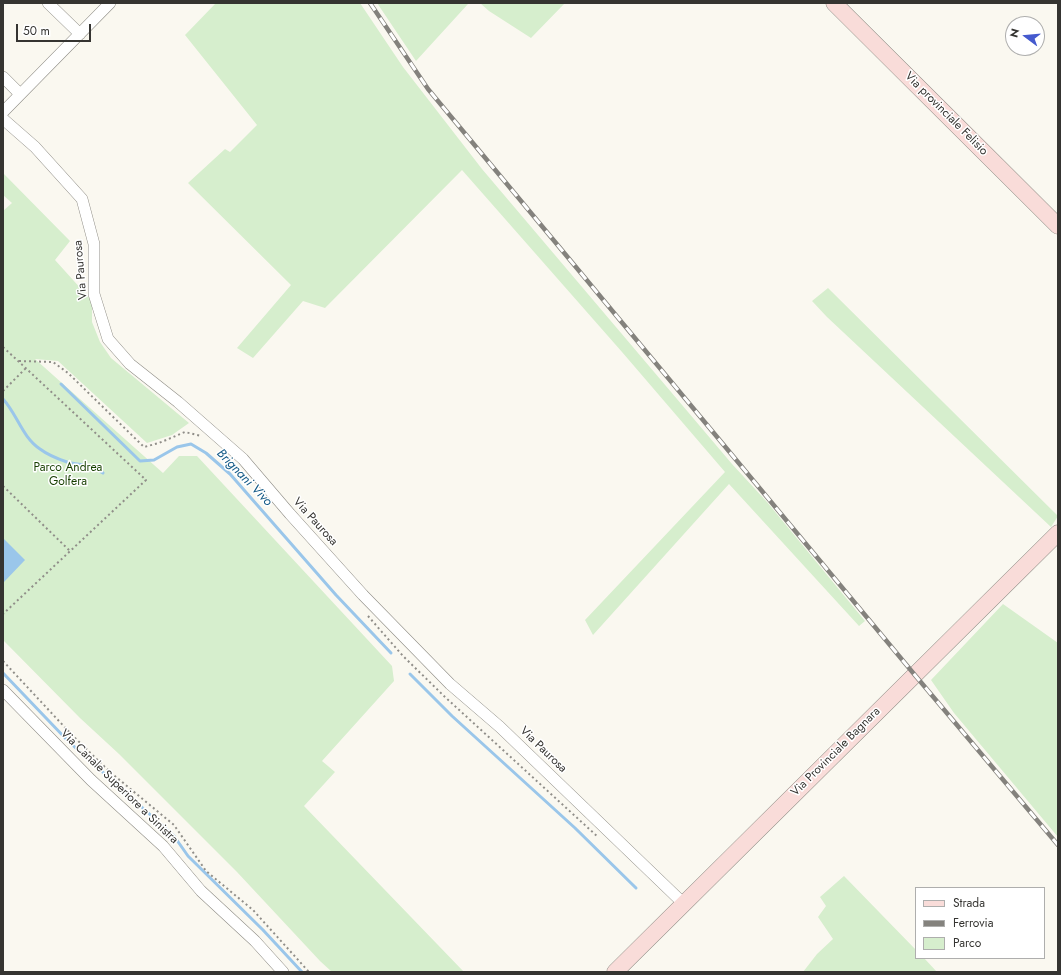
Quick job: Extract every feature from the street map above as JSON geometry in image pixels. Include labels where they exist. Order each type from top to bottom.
[{"type":"main road","name":"Via provinciale Felisio","points":[[834,3],[1058,226]]},
{"type":"main road","name":"Via Provinciale Bagnara","points":[[615,972],[1058,533]]},
{"type":"street","points":[[48,3],[80,34]]},
{"type":"street","points":[[3,112],[110,3]]},
{"type":"street","points":[[3,77],[20,94]]},
{"type":"street","name":"Via Paurosa","points":[[3,119],[35,147],[82,199],[94,244],[94,294],[108,339],[130,364],[178,402],[243,459],[363,595],[450,684],[500,727],[684,903]]},
{"type":"street","name":"Via Canale Superiore a Sinistra","points":[[3,690],[90,780],[163,846],[201,891],[255,941],[283,972]]},
{"type":"path","points":[[3,347],[146,480],[3,614]]},
{"type":"path","points":[[19,361],[53,362],[68,373],[144,447],[159,443],[186,432],[203,437]]},
{"type":"path","points":[[3,391],[26,368]]},
{"type":"path","points":[[3,486],[70,551]]},
{"type":"path","points":[[368,616],[403,656],[445,697],[599,838]]},
{"type":"path","points":[[3,662],[72,735],[110,772],[174,825],[206,871],[253,910],[309,972]]},
{"type":"green space","points":[[216,3],[360,3],[403,67],[482,169],[732,464],[767,502],[865,621],[859,626],[729,484],[593,635],[585,620],[725,472],[462,170],[325,308],[303,301],[253,358],[237,348],[291,285],[188,183],[225,149],[230,152],[257,125],[185,35]]},
{"type":"green space","points":[[377,3],[471,3],[468,4],[416,61]]},
{"type":"green space","points":[[480,3],[565,3],[531,38],[489,11]]},
{"type":"green space","name":"Parco Andrea Golfera","points":[[3,173],[70,241],[55,260],[92,301],[92,322],[100,342],[111,358],[189,423],[172,435],[147,443],[58,361],[35,359],[163,473],[179,456],[197,456],[392,666],[394,681],[322,761],[335,772],[304,806],[464,972],[332,972],[237,872],[3,640],[3,211],[12,203],[3,195]]},
{"type":"green space","points":[[828,288],[1058,516],[1051,527],[827,317],[812,301]]},
{"type":"green space","points":[[1003,604],[1058,643],[1058,837],[954,713],[931,680]]},
{"type":"green space","points":[[844,876],[915,949],[915,959],[925,959],[937,972],[803,972],[817,954],[833,939],[818,917],[826,906],[820,897]]},
{"type":"water","points":[[3,538],[25,560],[3,583]]},
{"type":"waterway","name":"Brignani Vivo","points":[[61,384],[140,461],[154,460],[177,447],[191,444],[206,453],[230,474],[336,595],[391,653]]},
{"type":"waterway","points":[[3,399],[24,432],[40,449],[60,460],[90,467],[103,473]]},
{"type":"waterway","points":[[3,673],[68,741],[174,836],[188,856],[263,930],[302,972]]},
{"type":"waterway","points":[[410,674],[452,716],[575,828],[636,888]]},
{"type":"railway","points":[[370,3],[428,89],[1058,845]]}]
